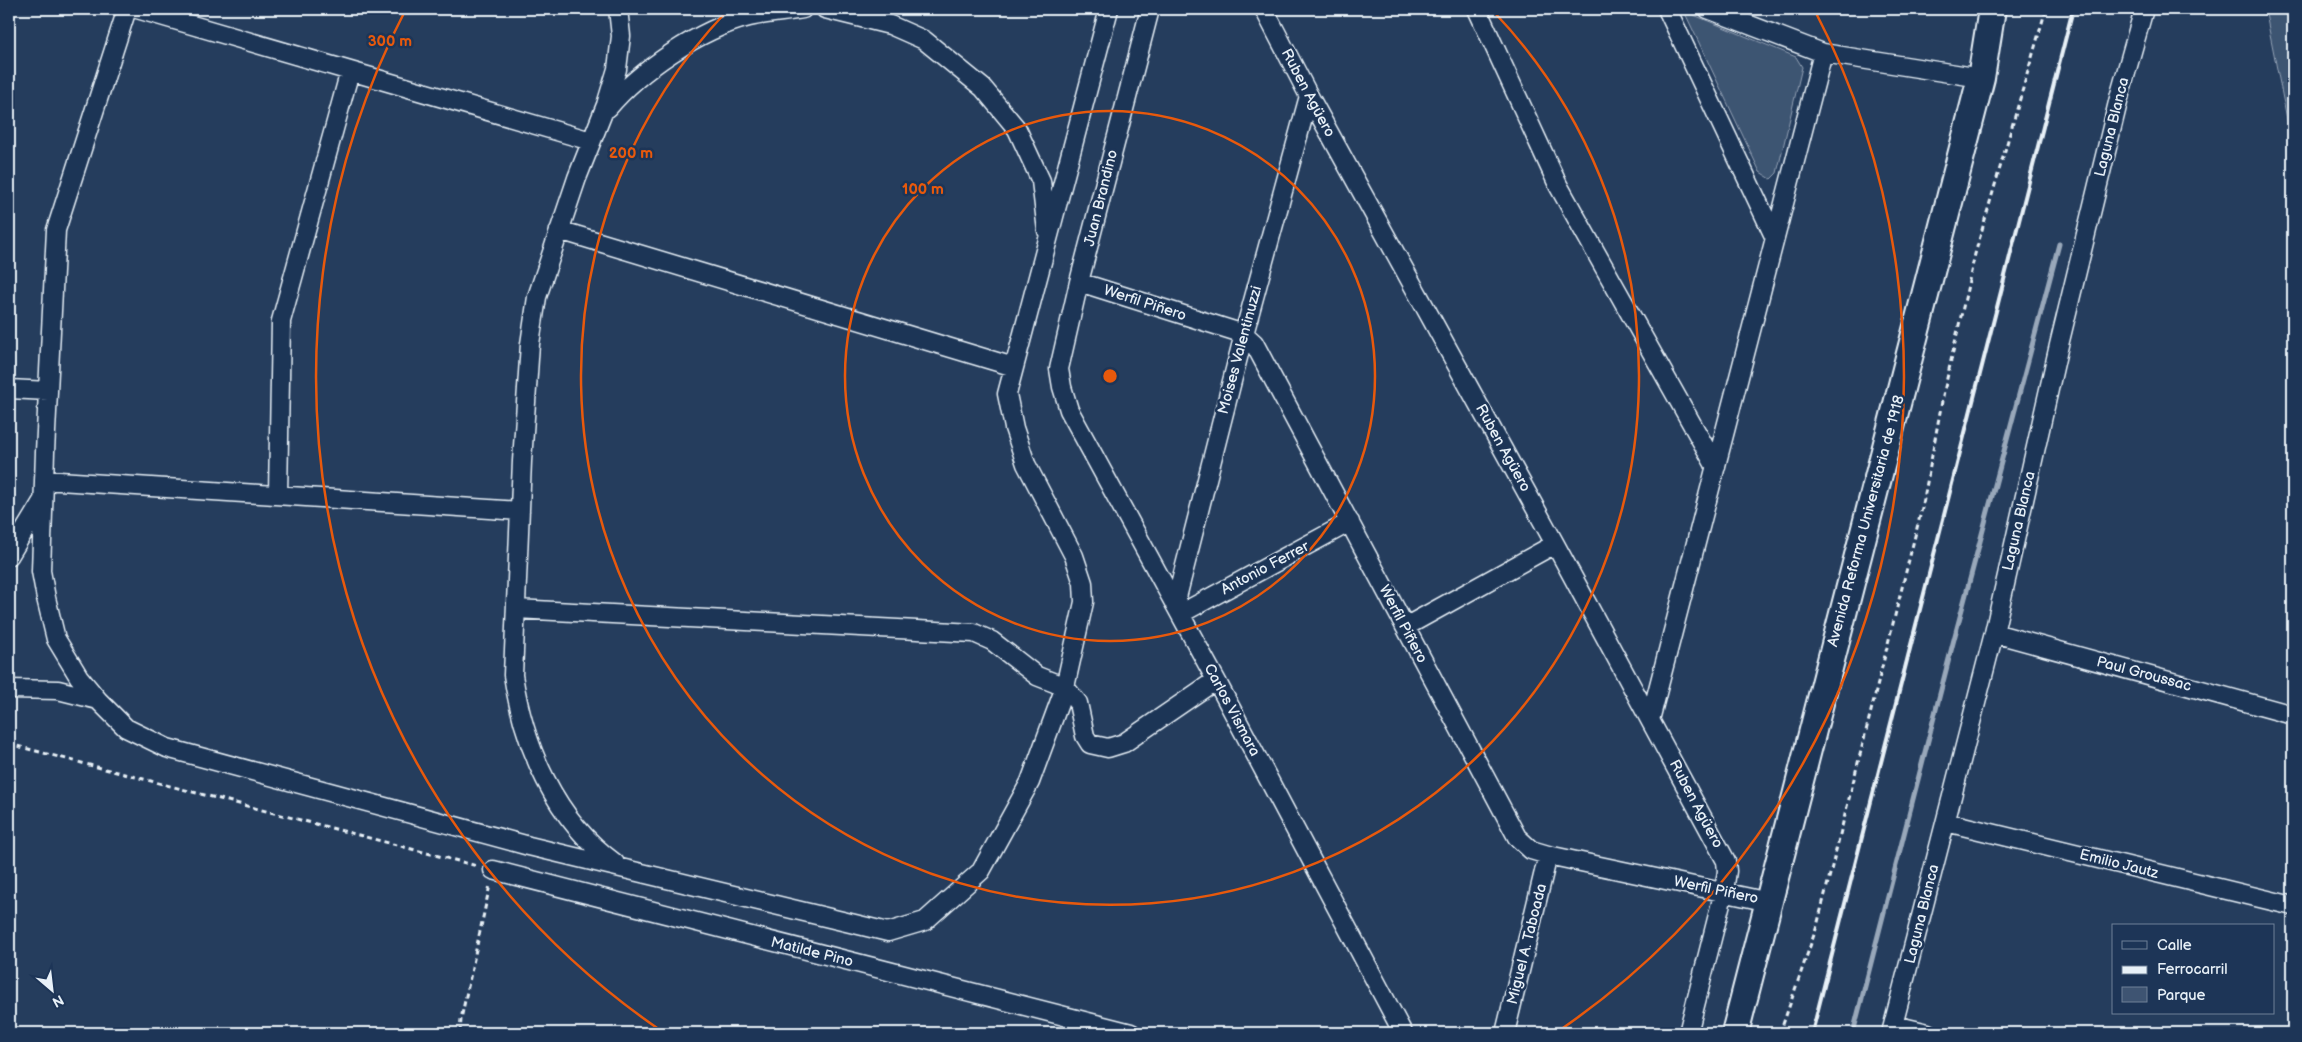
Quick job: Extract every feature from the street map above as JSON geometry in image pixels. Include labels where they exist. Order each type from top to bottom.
[{"type":"main road","name":"Avenida Reforma Universitaria de 1918","points":[[1735,1033],[1981,78],[1992,9]]},
{"type":"street","points":[[127,9],[56,230],[41,571],[56,639],[79,677],[98,700],[126,728],[167,748],[529,846],[888,932],[925,921],[981,871],[1030,782],[1065,687],[1084,602],[1083,583],[1074,556],[1026,464],[1014,428],[1007,394],[1109,9]]},
{"type":"street","points":[[137,9],[592,141]]},
{"type":"street","points":[[618,9],[621,36],[617,69],[603,113],[576,178],[559,230],[538,297],[530,344],[512,675],[518,709],[532,754],[554,795],[580,832],[597,850],[623,869]]},
{"type":"street","points":[[603,113],[643,73],[682,47],[722,27],[748,17],[803,9]]},
{"type":"street","points":[[837,9],[890,24],[924,40],[982,88],[1017,129],[1041,181],[1048,239]]},
{"type":"street","name":"Juan Brandino","points":[[1062,387],[1060,369],[1079,282],[1150,9]]},
{"type":"street","name":"Ruben Agüero","points":[[1264,9],[1309,96],[1556,544],[1726,861],[1727,871],[1724,891]]},
{"type":"street","points":[[1476,9],[1558,185],[1716,467]]},
{"type":"street","points":[[1667,9],[1774,236]]},
{"type":"street","points":[[1708,9],[1823,53],[1981,78]]},
{"type":"street","name":"Laguna Blanca","points":[[1893,1029],[1994,634],[2064,326],[2120,94],[2144,9]]},
{"type":"street","points":[[1650,720],[1823,53]]},
{"type":"street","points":[[278,495],[281,321],[350,71]]},
{"type":"street","name":"Moises Valentinuzzi","points":[[1178,609],[1244,334],[1309,96]]},
{"type":"street","points":[[559,230],[1014,367]]},
{"type":"street","name":"Werfil Piñero","points":[[1079,282],[1244,334],[1254,343],[1517,838],[1531,850],[1548,855],[1769,902]]},
{"type":"street","name":"Carlos Vismara","points":[[1062,387],[1069,410],[1178,609],[1403,1033]]},
{"type":"street","points":[[9,389],[48,391]]},
{"type":"street","points":[[44,480],[520,511]]},
{"type":"street","points":[[9,556],[43,499]]},
{"type":"street","name":"Antonio Ferrer","points":[[1178,609],[1350,522]]},
{"type":"street","points":[[1405,627],[1556,544]]},
{"type":"street","points":[[516,608],[974,633],[992,641],[1037,676],[1065,687],[1078,703],[1085,736],[1090,744],[1108,748],[1124,743],[1216,680]]},
{"type":"street","name":"Paul Groussac","points":[[1994,634],[2293,715]]},
{"type":"street","points":[[9,688],[58,690],[98,700]]},
{"type":"street","name":"Emilio Jautz","points":[[1946,822],[2293,906]]},
{"type":"street","name":"Miguel A. Taboada","points":[[1505,1033],[1548,855]]},
{"type":"street","name":"Matilde Pino","points":[[493,870],[1105,1030],[1131,1033]]},
{"type":"street","points":[[1688,1033],[1724,891]]},
{"type":"street","points":[[1893,1029],[1928,1033]]},
{"type":"path","points":[[1780,1033],[1817,926],[1923,504],[1943,396],[1975,254],[2046,9]]},
{"type":"path","points":[[9,744],[493,870],[461,1019],[460,1033]]},
{"type":"green space","points":[[2265,9],[2293,9],[2293,149]]},
{"type":"green space","points":[[1684,11],[1796,57],[1802,67],[1777,173],[1771,179],[1760,172]]},
{"type":"waterway","points":[[1853,1033],[1953,643],[2059,244]]},
{"type":"railway","points":[[1812,1033],[2073,9]]}]
